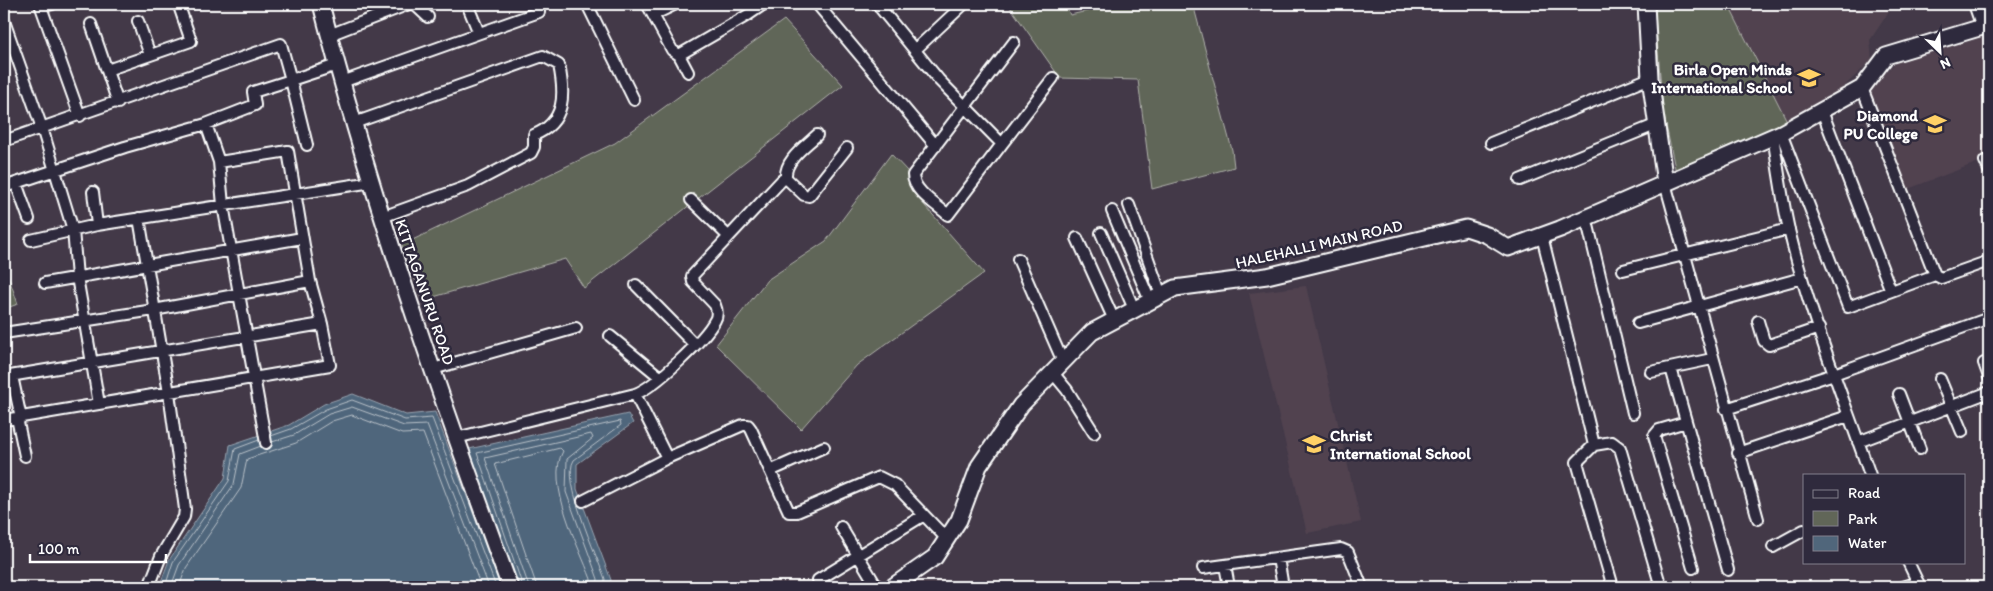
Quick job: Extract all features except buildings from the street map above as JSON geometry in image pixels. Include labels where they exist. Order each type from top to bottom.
[{"type":"main road","name":"KITTAGANURU ROAD","points":[[321,4],[382,217],[456,438],[510,587]]},
{"type":"main road","points":[[1646,4],[1650,78],[1655,125],[1665,183]]},
{"type":"main road","points":[[1862,88],[1886,56],[1986,26]]},
{"type":"main road","name":"HALEHALLI MAIN ROAD","points":[[892,587],[936,557],[959,520],[979,466],[1021,405],[1092,332],[1134,309],[1175,288],[1267,276],[1466,228],[1487,235],[1508,248],[1542,236],[1777,134],[1862,88]]},
{"type":"street","points":[[52,4],[40,5],[80,116]]},
{"type":"street","points":[[329,35],[409,4]]},
{"type":"street","points":[[414,4],[428,17]]},
{"type":"street","points":[[468,4],[479,33]]},
{"type":"street","points":[[587,4],[634,100]]},
{"type":"street","points":[[647,4],[672,50],[679,55],[688,72]]},
{"type":"street","points":[[653,15],[676,4]]},
{"type":"street","points":[[679,55],[764,4]]},
{"type":"street","points":[[817,4],[936,146]]},
{"type":"street","points":[[916,49],[964,4]]},
{"type":"street","points":[[1974,4],[1986,26]]},
{"type":"street","points":[[880,5],[939,80],[1002,144]]},
{"type":"street","points":[[107,70],[191,41],[179,6]]},
{"type":"street","points":[[342,82],[540,12]]},
{"type":"street","points":[[4,21],[42,128],[72,230],[77,277],[99,404]]},
{"type":"street","points":[[138,21],[150,55]]},
{"type":"street","points":[[91,24],[118,103]]},
{"type":"street","points":[[1014,42],[966,108],[913,175],[913,181],[917,188],[948,215],[1053,78]]},
{"type":"street","points":[[4,141],[118,103],[281,44],[307,144]]},
{"type":"street","points":[[354,123],[543,56],[558,65],[564,87],[558,116],[547,130],[534,135],[534,148],[531,153],[468,186],[398,213],[382,217]]},
{"type":"street","points":[[4,187],[206,124],[255,105],[253,92],[337,65]]},
{"type":"street","points":[[1491,143],[1650,78]]},
{"type":"street","points":[[1862,88],[1934,275]]},
{"type":"street","points":[[1822,111],[1891,291]]},
{"type":"street","points":[[206,124],[219,162],[230,250],[252,379],[266,443]]},
{"type":"street","points":[[1520,180],[1655,125]]},
{"type":"street","points":[[1777,134],[1848,307],[1934,275],[1941,278],[1989,261]]},
{"type":"street","points":[[1777,134],[1789,229],[1802,278],[1848,416],[1870,474]]},
{"type":"street","points":[[818,135],[790,162],[785,171],[786,178],[804,195],[809,196],[847,148]]},
{"type":"street","points":[[4,420],[330,365],[322,324],[310,281],[288,151],[219,162]]},
{"type":"street","points":[[456,438],[643,392],[694,344],[715,320],[717,310],[693,282],[692,276],[728,236],[786,178]]},
{"type":"street","points":[[31,240],[97,224],[372,182]]},
{"type":"street","points":[[16,183],[28,219]]},
{"type":"street","points":[[1665,183],[1738,453],[1758,519]]},
{"type":"street","points":[[93,192],[97,224]]},
{"type":"street","points":[[691,200],[728,236]]},
{"type":"street","points":[[1129,205],[1156,298]]},
{"type":"street","points":[[1112,211],[1156,298]]},
{"type":"street","points":[[1586,217],[1633,414]]},
{"type":"street","points":[[139,218],[169,393],[185,508],[184,517],[161,556],[149,587]]},
{"type":"street","points":[[1623,270],[1789,229]]},
{"type":"street","points":[[1101,233],[1134,309]]},
{"type":"street","points":[[1542,236],[1594,446]]},
{"type":"street","points":[[45,282],[302,238]]},
{"type":"street","points":[[1077,238],[1114,320]]},
{"type":"street","points":[[1018,259],[1067,390],[1094,433]]},
{"type":"street","points":[[1638,323],[1802,278]]},
{"type":"street","points":[[4,333],[154,310],[310,281]]},
{"type":"street","points":[[636,285],[694,344]]},
{"type":"street","points":[[1726,409],[1834,374],[1989,318]]},
{"type":"street","points":[[1758,321],[1764,341],[1769,345],[1819,328]]},
{"type":"street","points":[[24,456],[19,418],[8,377],[322,324]]},
{"type":"street","points":[[433,368],[576,328]]},
{"type":"street","points":[[610,336],[660,377]]},
{"type":"street","points":[[1651,372],[1712,359]]},
{"type":"street","points":[[1984,363],[1989,377]]},
{"type":"street","points":[[1671,368],[1728,570]]},
{"type":"street","points":[[1940,379],[1962,432]]},
{"type":"street","points":[[1858,442],[1989,392]]},
{"type":"street","points":[[635,394],[667,458]]},
{"type":"street","points":[[1899,394],[1920,449]]},
{"type":"street","points":[[1738,453],[1848,416]]},
{"type":"street","points":[[1686,422],[1659,430],[1654,436],[1693,568]]},
{"type":"street","points":[[583,501],[667,458],[743,424],[748,425],[751,429],[785,508],[792,513],[879,477],[895,484],[947,539]]},
{"type":"street","points":[[1613,587],[1576,462],[1594,446],[1612,442],[1620,448],[1661,587]]},
{"type":"street","points":[[770,471],[824,447]]},
{"type":"street","points":[[818,580],[924,515]]},
{"type":"street","points":[[841,527],[877,587]]},
{"type":"street","points":[[1773,546],[1803,531]]},
{"type":"street","points":[[1203,568],[1344,549],[1348,552],[1359,586]]},
{"type":"street","points":[[1278,558],[1283,587]]},
{"type":"street","points":[[1902,587],[1919,585],[1909,564]]},
{"type":"street","points":[[1224,565],[1229,587]]},
{"type":"shaded area","name":"Birla Open Minds International School","points":[[1728,4],[1894,4],[1870,40],[1872,60],[1833,97],[1788,123]]},
{"type":"shaded area","name":"Diamond PU College","points":[[1989,35],[1989,158],[1905,190],[1867,91],[1895,63]]},
{"type":"shaded area","name":"Christ International School","points":[[1306,286],[1361,522],[1307,533],[1249,293]]},
{"type":"green space","points":[[1008,4],[1065,4],[1070,15],[1118,4],[1193,4],[1232,150],[1234,167],[1152,189],[1138,80],[1060,78]]},
{"type":"green space","points":[[1654,4],[1728,4],[1788,123],[1676,173],[1663,111]]},
{"type":"green space","points":[[784,20],[843,85],[584,288],[565,259],[423,300],[402,245],[615,143]]},
{"type":"green space","points":[[891,154],[909,173],[911,190],[984,273],[857,365],[801,429],[716,345],[767,280],[826,241]]},
{"type":"green space","points":[[4,264],[18,304],[4,309]]},
{"type":"water","points":[[353,394],[406,415],[435,412],[501,587],[159,587],[169,560],[225,478],[230,445],[289,425],[324,404]]},
{"type":"water","points":[[628,414],[633,423],[577,464],[577,489],[611,580],[608,587],[518,587],[469,449]]},
{"type":"place","name":"Birla Open Minds International School","points":[[1809,78]]},
{"type":"place","name":"Diamond PU College","points":[[1935,124]]},
{"type":"place","name":"Christ International School","points":[[1314,444]]}]
